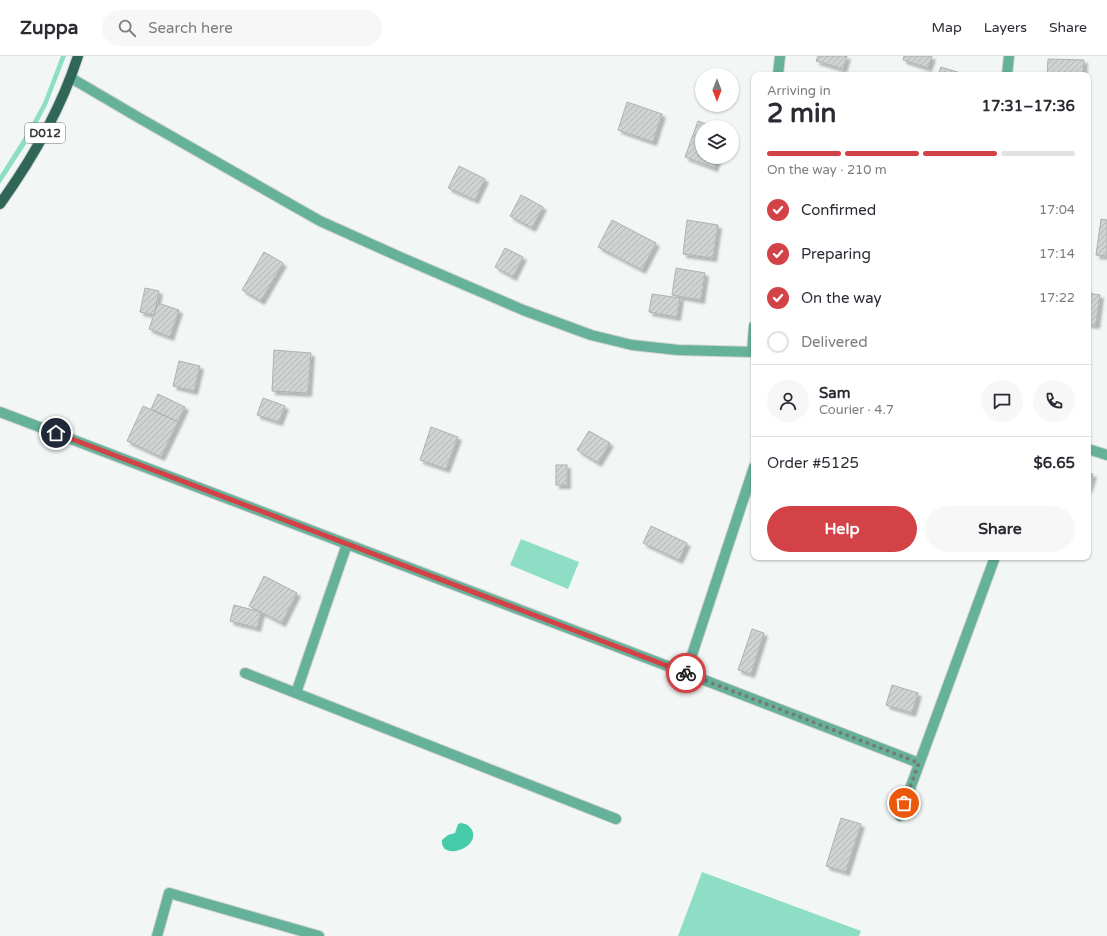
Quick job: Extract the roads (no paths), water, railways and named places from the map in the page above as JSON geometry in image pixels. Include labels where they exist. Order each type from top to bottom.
[{"type":"main road","name":"D012","points":[[0,204],[27,164],[46,131],[71,78],[78,56]]},
{"type":"street","points":[[778,72],[780,56]]},
{"type":"street","points":[[1007,72],[1009,56]]},
{"type":"street","points":[[71,78],[320,221],[523,310],[591,335],[632,345],[678,350],[751,352]]},
{"type":"street","points":[[0,412],[919,763]]},
{"type":"street","points":[[1091,450],[1107,455]]},
{"type":"street","points":[[686,673],[751,476]]},
{"type":"street","points":[[296,693],[347,544]]},
{"type":"street","points":[[900,816],[995,560]]},
{"type":"street","points":[[245,673],[616,819]]},
{"type":"street","points":[[157,936],[169,892],[319,936]]}]
